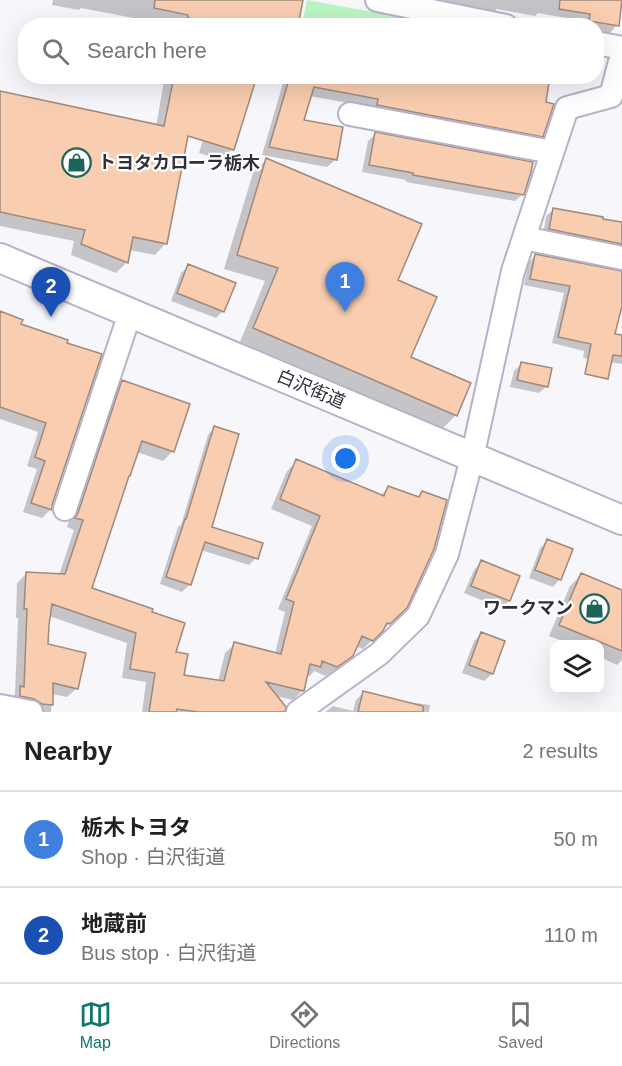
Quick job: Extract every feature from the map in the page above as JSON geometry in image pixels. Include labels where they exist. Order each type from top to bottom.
[{"type":"main road","name":"白沢街道","points":[[0,258],[622,520]]},
{"type":"street","points":[[376,0],[466,18]]},
{"type":"street","points":[[604,44],[622,48]]},
{"type":"street","points":[[298,712],[379,654],[418,616],[447,554],[472,458],[513,271],[567,108],[610,96],[622,54]]},
{"type":"street","points":[[350,114],[552,152]]},
{"type":"street","points":[[524,238],[622,258]]},
{"type":"street","points":[[65,509],[130,313]]},
{"type":"street","points":[[0,706],[32,712]]},
{"type":"green space","points":[[307,0],[406,18],[303,18]]},
{"type":"building","points":[[155,0],[303,0],[300,18],[188,18],[188,15],[154,8]]},
{"type":"building","points":[[560,0],[622,0],[619,26],[604,24],[604,18],[589,18],[590,14],[559,9]]},
{"type":"building","name":"トヨタカローラ栃木","points":[[172,84],[255,84],[234,150],[188,136],[167,244],[133,237],[128,263],[81,244],[85,230],[0,212],[0,91],[164,126]]},
{"type":"building","points":[[288,84],[549,84],[546,102],[554,104],[543,137],[377,105],[378,99],[314,87],[304,120],[343,127],[337,160],[269,147]]},
{"type":"building","points":[[375,132],[533,162],[524,195],[369,165]]},
{"type":"building","points":[[266,158],[422,224],[398,280],[437,297],[411,357],[471,383],[457,416],[253,328],[278,268],[237,255]]},
{"type":"building","points":[[553,208],[622,222],[622,244],[549,229]]},
{"type":"building","points":[[535,254],[622,271],[622,306],[615,334],[622,335],[622,356],[613,355],[608,379],[585,374],[591,344],[558,337],[570,286],[530,279]]},
{"type":"building","points":[[188,264],[236,283],[224,312],[177,293]]},
{"type":"building","points":[[0,311],[23,320],[21,324],[68,340],[67,343],[102,354],[52,510],[31,503],[45,461],[35,457],[46,423],[0,407]]},
{"type":"building","points":[[521,362],[552,368],[548,387],[517,380]]},
{"type":"building","points":[[122,380],[190,404],[174,452],[142,441],[92,588],[153,609],[152,612],[185,623],[176,652],[188,654],[184,675],[224,681],[234,642],[281,654],[294,602],[286,599],[320,516],[280,499],[296,459],[384,496],[388,486],[419,497],[422,491],[447,500],[434,549],[407,608],[390,624],[387,623],[373,641],[362,636],[353,656],[337,667],[322,661],[321,667],[310,664],[304,691],[266,682],[286,707],[285,712],[198,712],[177,709],[176,712],[149,712],[155,673],[130,669],[136,633],[52,604],[48,644],[86,653],[78,689],[53,683],[53,705],[42,704],[34,699],[20,696],[20,686],[24,687],[26,572],[65,574],[83,520],[75,518]]},
{"type":"building","points":[[214,426],[239,434],[212,527],[263,543],[258,559],[205,542],[191,585],[166,577]]},
{"type":"building","points":[[547,539],[573,549],[561,580],[535,570]]},
{"type":"building","points":[[481,560],[520,576],[510,601],[471,586]]},
{"type":"building","name":"ワークマン","points":[[581,573],[622,590],[622,651],[604,644],[604,640],[595,640],[559,625]]},
{"type":"building","points":[[481,632],[505,641],[493,674],[469,665]]},
{"type":"building","points":[[363,691],[423,706],[423,712],[358,712]]},
{"type":"place","name":"トヨタカローラ栃木","points":[[77,163]]},
{"type":"place","name":"栃木トヨタ","points":[[345,312]]},
{"type":"place","name":"地蔵前","points":[[51,317]]},
{"type":"place","name":"ワークマン","points":[[594,608]]}]
